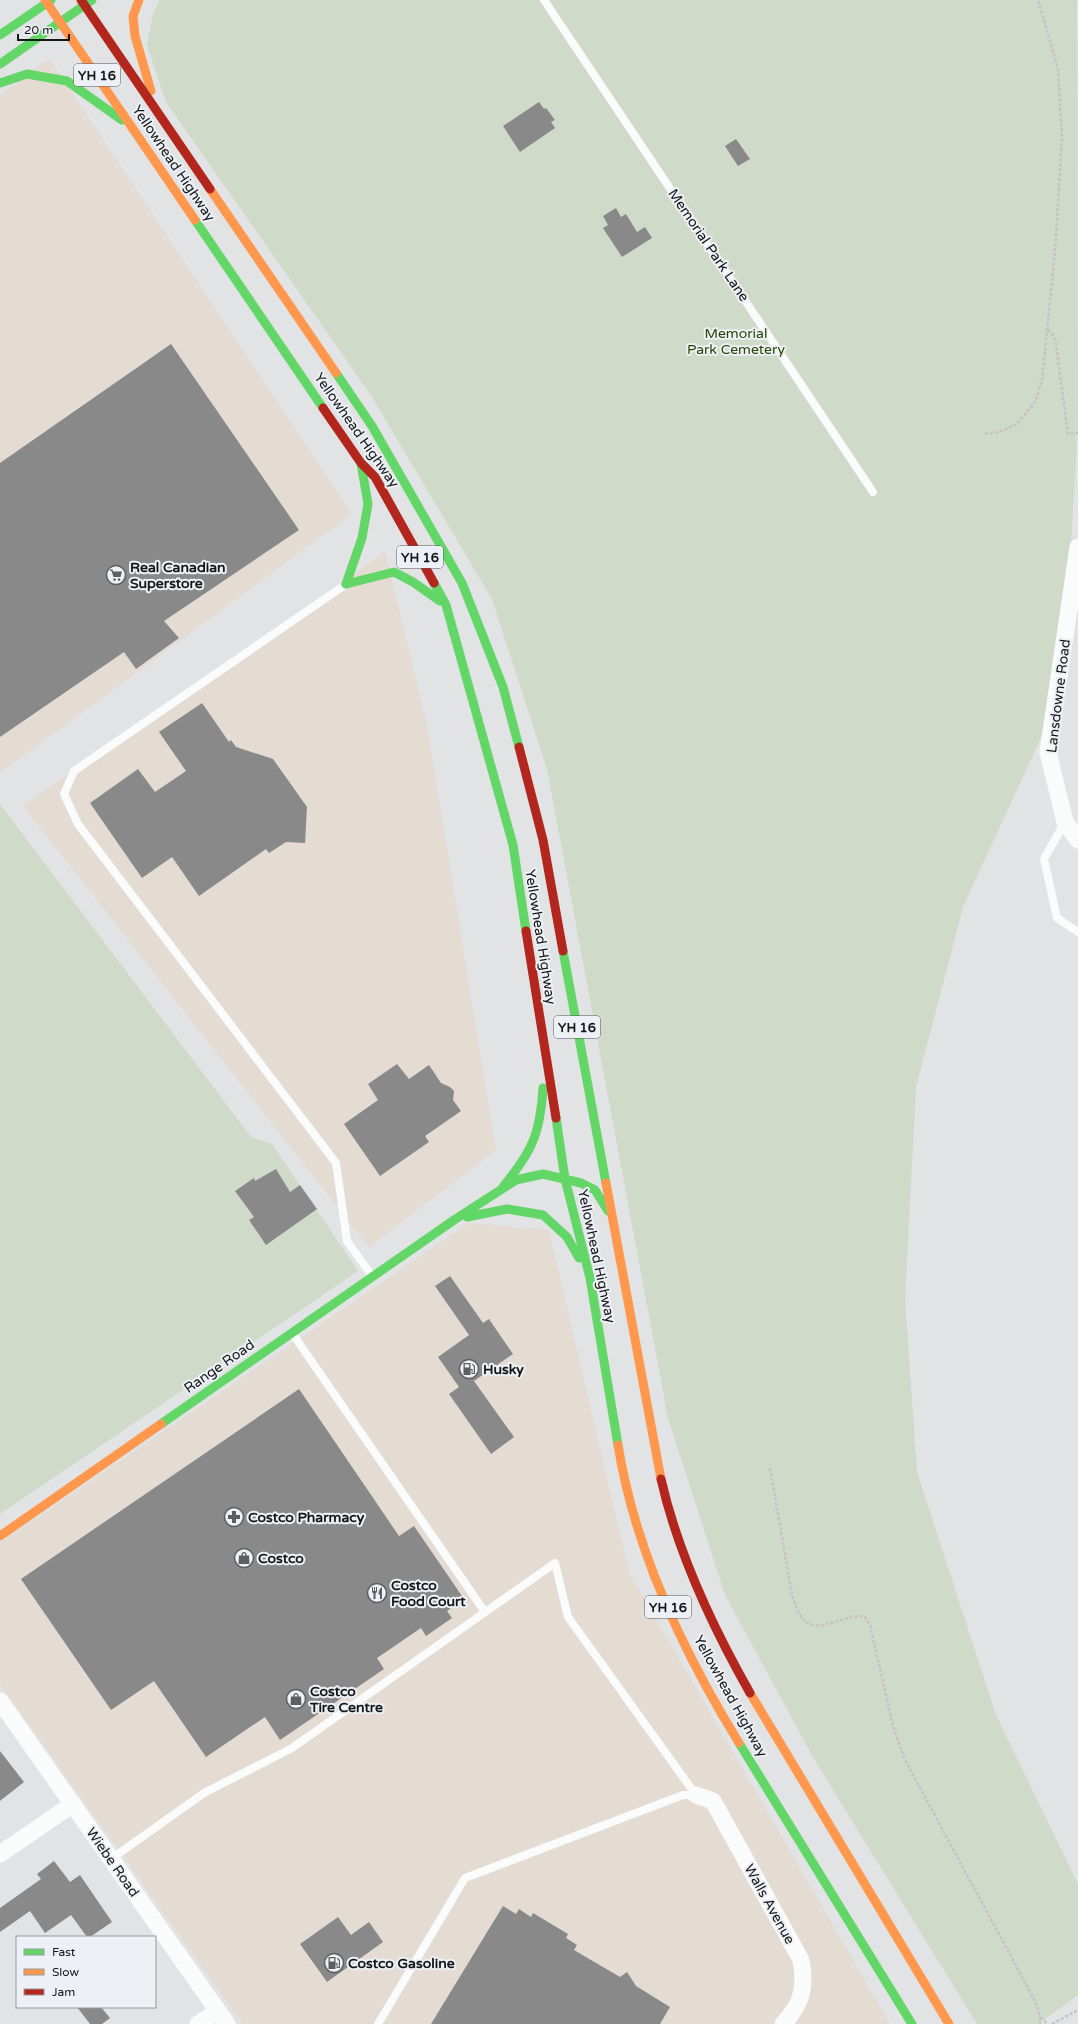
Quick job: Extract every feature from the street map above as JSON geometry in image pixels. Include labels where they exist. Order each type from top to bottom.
[{"type":"main road","points":[[139,0],[133,16],[135,36],[156,109]]},
{"type":"main road","points":[[0,35],[48,1]]},
{"type":"main road","name":"Yellowhead Highway","points":[[48,1],[60,22],[361,463],[375,477],[446,605],[513,846],[565,1179],[590,1278],[622,1471],[640,1536],[662,1596],[692,1658],[729,1727],[912,2024]]},
{"type":"main road","points":[[0,64],[86,2]]},
{"type":"main road","name":"Yellowhead Highway","points":[[86,2],[156,109],[372,426],[462,583],[503,687],[544,840],[655,1453],[667,1504],[686,1563],[735,1667],[760,1712],[949,2024]]},
{"type":"main road","points":[[0,83],[27,74],[67,81],[134,129]]},
{"type":"main road","points":[[346,584],[362,538],[368,504],[361,463]]},
{"type":"main road","points":[[346,584],[394,572],[413,582],[446,605]]},
{"type":"main road","points":[[500,1191],[518,1169],[535,1140],[542,1108],[546,1055]]},
{"type":"main road","name":"Range Road","points":[[0,1536],[454,1220],[516,1180],[543,1174],[581,1183],[595,1190],[612,1217]]},
{"type":"main road","points":[[454,1220],[507,1209],[543,1215],[567,1237],[590,1278]]},
{"type":"main road","points":[[921,1976],[953,2012]]},
{"type":"main road","points":[[891,1988],[902,2024]]},
{"type":"street","name":"Lansdowne Road","points":[[1078,547],[1048,752],[1065,822],[1078,840]]},
{"type":"street","name":"Wiebe Road","points":[[0,1701],[222,2017]]},
{"type":"street","name":"Walls Avenue","points":[[696,1795],[713,1801],[801,1960],[804,1976],[802,1992],[796,2011],[783,2024]]},
{"type":"street","points":[[0,1854],[73,1804]]},
{"type":"street","points":[[198,2024],[222,2017]]},
{"type":"lane","name":"Memorial Park Lane","points":[[544,0],[873,492]]},
{"type":"lane","points":[[346,584],[74,771],[64,794],[78,824],[336,1164],[347,1241],[373,1276]]},
{"type":"lane","points":[[1065,822],[1044,859],[1057,918],[1078,932]]},
{"type":"lane","points":[[291,1333],[486,1612]]},
{"type":"lane","points":[[110,1859],[204,1793],[292,1748],[555,1563],[568,1617],[696,1795]]},
{"type":"lane","points":[[378,2024],[464,1878],[683,1795],[696,1795]]},
{"type":"path","points":[[985,434],[999,432],[1017,424],[1035,402],[1042,380],[1055,252],[1062,124],[1058,69],[1038,0]]},
{"type":"path","points":[[1047,329],[1052,333],[1056,344],[1068,434],[1078,433]]},
{"type":"path","points":[[770,1468],[792,1595],[799,1616],[806,1623],[814,1626],[859,1616],[865,1618],[867,1621],[873,1635],[893,1726],[904,1760],[1036,2003],[1040,2016],[1040,2024]]},
{"type":"path","points":[[1052,2024],[1078,2010]]},
{"type":"path","points":[[1040,2016],[1047,2024]]},
{"type":"shaded area","points":[[49,58],[352,514],[0,773],[0,95]]},
{"type":"shaded area","points":[[385,552],[427,725],[496,1150],[369,1247],[23,806]]},
{"type":"shaded area","points":[[469,1223],[549,1230],[629,1572],[890,2024],[243,2024],[0,1684],[0,1543]]},
{"type":"green space","name":"Memorial Park Cemetery","points":[[160,0],[1077,0],[1078,424],[1069,578],[1045,729],[963,907],[916,1087],[905,1300],[917,1472],[996,1715],[1078,1884],[1078,1995],[1038,2024],[977,2024],[814,1759],[725,1595],[668,1418],[547,769],[492,599],[372,397],[166,102],[147,45],[153,14]]},
{"type":"green space","points":[[0,804],[251,1137],[272,1144],[358,1271],[0,1514]]},
{"type":"building","points":[[539,102],[544,109],[546,108],[555,120],[551,122],[555,128],[520,152],[503,126]]},
{"type":"building","points":[[736,139],[750,159],[738,166],[725,146]]},
{"type":"building","points":[[616,208],[621,217],[626,214],[637,232],[645,227],[652,238],[622,257],[603,228],[608,225],[603,216]]},
{"type":"building","name":"Real Canadian Superstore","points":[[171,344],[299,530],[164,621],[179,638],[136,669],[124,652],[0,737],[0,463]]},
{"type":"building","points":[[202,703],[229,742],[231,740],[236,747],[273,759],[307,807],[305,843],[286,842],[269,853],[266,849],[199,896],[172,857],[142,878],[90,803],[138,769],[155,792],[186,771],[159,732]]},
{"type":"building","points":[[397,1064],[409,1079],[429,1065],[441,1083],[450,1087],[454,1091],[453,1100],[461,1111],[425,1136],[429,1142],[380,1176],[344,1124],[378,1100],[368,1084]]},
{"type":"building","points":[[276,1169],[290,1192],[300,1185],[317,1209],[266,1245],[249,1220],[254,1217],[235,1191],[254,1178],[255,1181]]},
{"type":"building","name":"Husky","points":[[450,1276],[483,1323],[489,1319],[513,1354],[474,1381],[514,1437],[491,1454],[449,1394],[459,1387],[438,1357],[469,1335],[435,1286]]},
{"type":"building","name":"Costco","points":[[299,1389],[399,1536],[414,1526],[464,1599],[447,1611],[452,1618],[426,1636],[421,1628],[377,1658],[384,1669],[280,1740],[265,1717],[206,1757],[154,1681],[111,1710],[21,1579]]},
{"type":"building","points":[[0,1751],[24,1782],[0,1801]]},
{"type":"building","points":[[54,1861],[70,1882],[80,1875],[112,1922],[91,1936],[86,1936],[71,1915],[45,1933],[30,1911],[0,1932],[0,1908],[41,1879],[37,1874]]},
{"type":"building","points":[[503,1906],[516,1914],[519,1909],[531,1917],[533,1913],[568,1934],[566,1938],[577,1945],[574,1950],[620,1977],[627,1972],[636,1986],[670,2007],[660,2024],[431,2024]]},
{"type":"building","name":"Costco Gasoline","points":[[338,1917],[351,1935],[369,1922],[383,1942],[327,1982],[300,1944]]},
{"type":"building","points":[[78,2008],[102,2008],[110,2018],[102,2024],[90,2024]]},
{"type":"traffic: fast","points":[[0,35],[51,0]]},
{"type":"traffic: fast","points":[[0,64],[92,0]]},
{"type":"traffic: fast","points":[[0,83],[27,74],[67,81],[122,120]]},
{"type":"traffic: fast","points":[[195,220],[323,408]]},
{"type":"traffic: fast","points":[[336,373],[372,426],[462,583],[503,687],[519,747]]},
{"type":"traffic: fast","points":[[346,584],[362,538],[368,504],[361,463]]},
{"type":"traffic: fast","points":[[346,584],[394,572],[413,582],[440,601]]},
{"type":"traffic: fast","points":[[434,583],[446,605],[513,845],[526,931]]},
{"type":"traffic: fast","points":[[563,951],[606,1183]]},
{"type":"traffic: fast","points":[[503,1187],[521,1163],[533,1142],[540,1118],[543,1088]]},
{"type":"traffic: fast","points":[[556,1118],[565,1179],[590,1278],[618,1445]]},
{"type":"traffic: fast","points":[[454,1220],[516,1180],[543,1174],[581,1183],[595,1190],[608,1211]]},
{"type":"traffic: fast","points":[[467,1217],[507,1209],[543,1215],[567,1237],[579,1258]]},
{"type":"traffic: fast","points":[[161,1424],[454,1220]]},
{"type":"traffic: fast","points":[[739,1743],[912,2024]]},
{"type":"traffic: slow","points":[[45,0],[195,220]]},
{"type":"traffic: slow","points":[[139,0],[133,16],[135,36],[151,91]]},
{"type":"traffic: slow","points":[[210,189],[336,373]]},
{"type":"traffic: slow","points":[[606,1183],[661,1479]]},
{"type":"traffic: slow","points":[[0,1536],[161,1424]]},
{"type":"traffic: slow","points":[[618,1445],[636,1523],[664,1600],[699,1673],[739,1743]]},
{"type":"traffic: slow","points":[[750,1693],[949,2024]]},
{"type":"traffic: jam","points":[[81,0],[210,189]]},
{"type":"traffic: jam","points":[[323,408],[361,463],[375,477],[434,583]]},
{"type":"traffic: jam","points":[[519,747],[543,840],[563,951]]},
{"type":"traffic: jam","points":[[526,931],[556,1118]]},
{"type":"traffic: jam","points":[[661,1479],[677,1535],[698,1589],[722,1642],[750,1693]]},
{"type":"place","name":"Real Canadian Superstore","points":[[116,575]]},
{"type":"place","name":"Husky","points":[[469,1369]]},
{"type":"place","name":"Costco Pharmacy","points":[[234,1517]]},
{"type":"place","name":"Costco","points":[[244,1558]]},
{"type":"place","name":"Costco Food Court","points":[[377,1593]]},
{"type":"place","name":"Costco Tire Centre","points":[[296,1699]]},
{"type":"place","name":"Costco Gasoline","points":[[334,1963]]}]
